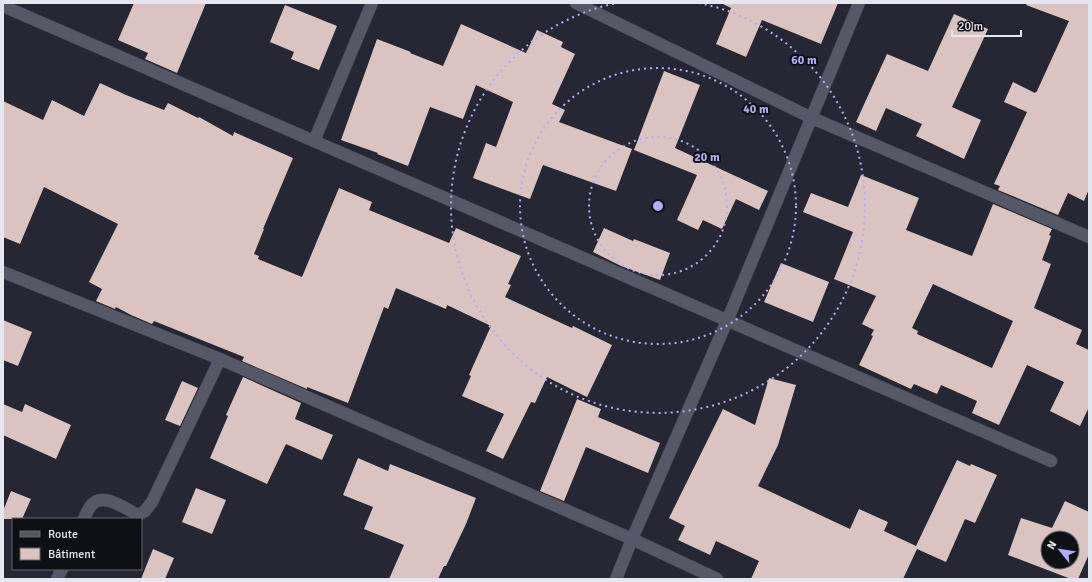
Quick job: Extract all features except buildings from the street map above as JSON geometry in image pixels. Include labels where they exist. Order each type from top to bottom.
[{"type":"street","points":[[314,141],[372,3]]},
{"type":"street","points":[[576,3],[812,118],[1089,237]]},
{"type":"street","points":[[616,579],[727,320],[859,3]]},
{"type":"street","points":[[3,6],[1051,461]]},
{"type":"street","points":[[3,272],[220,359],[632,539],[717,579]]},
{"type":"street","points":[[84,518],[90,507],[96,501],[105,499],[138,515],[145,511],[152,502],[220,359]]},
{"type":"street","points":[[57,579],[62,570]]}]
